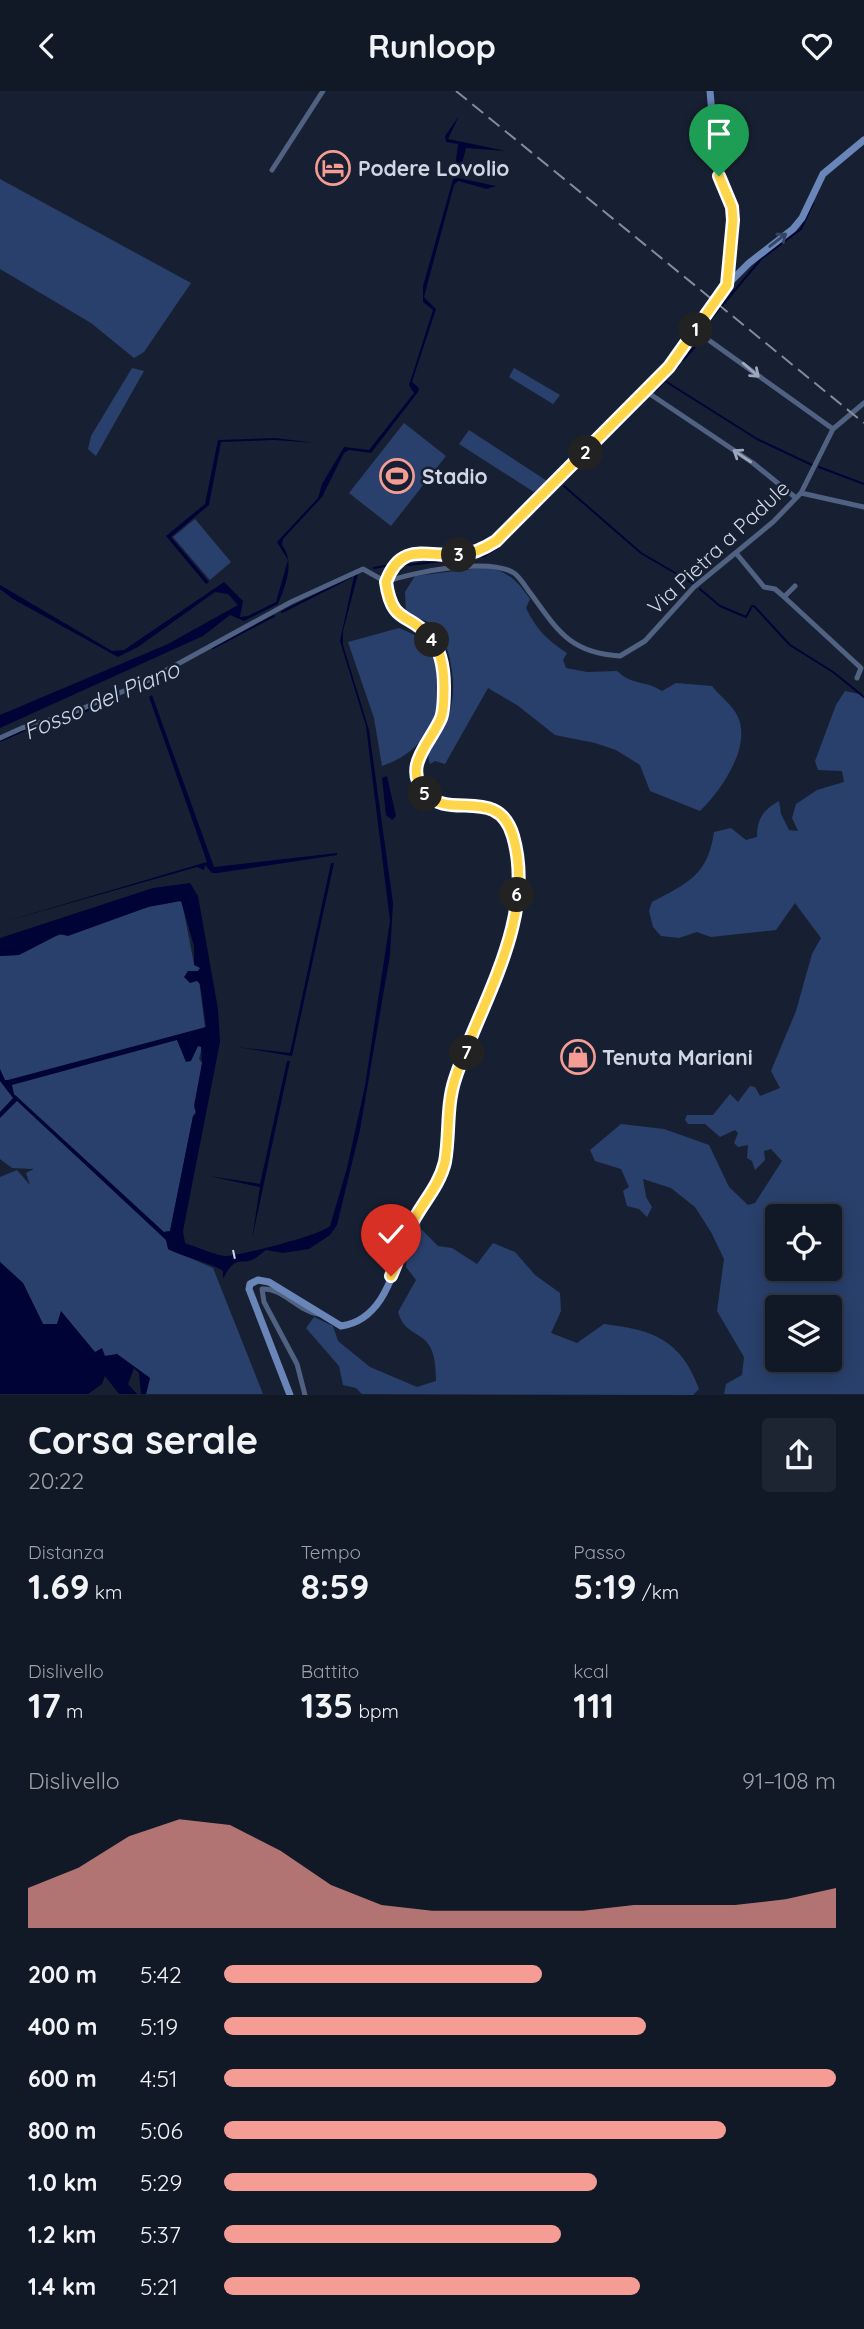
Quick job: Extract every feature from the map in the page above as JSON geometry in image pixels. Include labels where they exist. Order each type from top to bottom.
[{"type":"street","points":[[272,170],[323,91]]},
{"type":"street","points":[[710,91],[716,160],[732,207],[727,285]]},
{"type":"street","points":[[290,1395],[249,1289],[250,1284],[258,1280],[269,1282],[341,1326],[351,1324],[370,1313],[383,1294],[410,1228],[439,1181],[445,1161],[449,1100],[513,925],[517,858],[508,825],[484,805],[442,804],[427,796],[416,781],[416,759],[442,716],[444,687],[440,656],[429,636],[394,610],[386,582],[396,562],[416,553],[469,553],[496,541],[647,392],[696,331],[727,285],[793,229],[802,218],[823,174],[864,140]]},
{"type":"street","points":[[729,263],[741,271]]},
{"type":"street","points":[[696,331],[833,429]]},
{"type":"street","points":[[647,392],[799,496],[864,507]]},
{"type":"street","name":"Via Pietra a Padule","points":[[386,582],[426,572],[483,566],[499,568],[514,573],[569,642],[620,656],[645,641],[694,587],[736,554],[799,496],[833,429],[864,403]]},
{"type":"street","points":[[736,554],[764,587],[775,589],[861,668],[857,678]]},
{"type":"street","points":[[0,738],[22,728],[67,715],[143,683],[291,602],[363,569],[386,582]]},
{"type":"street","points":[[784,597],[795,586]]},
{"type":"street","points":[[305,1395],[297,1364],[264,1302],[262,1289],[273,1291],[309,1313],[320,1314]]},
{"type":"shaded area","points":[[459,116],[448,139],[506,151],[466,148],[458,178],[496,186],[487,189],[458,181],[454,185],[424,297],[436,309],[412,382],[419,388],[418,392],[371,453],[349,450],[344,453],[322,497],[283,539],[282,545],[286,552],[288,559],[289,566],[278,604],[244,621],[230,615],[203,636],[0,728],[0,715],[168,644],[238,605],[228,594],[215,592],[138,647],[118,657],[13,599],[0,589],[0,585],[112,651],[124,650],[224,582],[243,601],[240,617],[248,616],[276,602],[288,560],[277,542],[318,498],[322,484],[344,447],[369,450],[414,393],[409,385],[433,310],[423,302],[423,286],[454,176],[458,144],[446,142],[445,136]]},
{"type":"shaded area","points":[[0,179],[191,283],[144,352],[134,358],[91,323],[0,269]]},
{"type":"shaded area","points":[[132,368],[144,371],[96,456],[88,449],[91,436]]},
{"type":"shaded area","points":[[514,368],[560,395],[553,404],[509,377]]},
{"type":"shaded area","points":[[404,423],[446,456],[391,526],[349,493]]},
{"type":"shaded area","points":[[469,430],[547,481],[534,492],[459,444]]},
{"type":"shaded area","points":[[275,438],[316,443],[274,440],[221,442],[209,505],[171,537],[209,582],[206,584],[166,536],[205,504],[218,440]]},
{"type":"shaded area","points":[[195,519],[231,562],[210,580],[173,537]]},
{"type":"shaded area","points":[[488,567],[507,575],[526,593],[530,599],[526,608],[538,628],[567,653],[563,660],[566,668],[587,672],[617,671],[628,679],[662,691],[676,683],[712,686],[732,708],[741,727],[738,753],[725,780],[700,811],[650,791],[640,765],[616,750],[555,735],[517,705],[488,688],[445,764],[435,761],[430,764],[428,757],[431,743],[450,711],[452,667],[438,626],[406,613],[405,592],[415,576]]},
{"type":"shaded area","points":[[358,574],[343,631],[343,645],[369,730],[393,903],[390,955],[360,1130],[337,1225],[330,1235],[309,1249],[283,1253],[266,1250],[252,1260],[232,1265],[223,1279],[223,1271],[218,1268],[168,1249],[166,1240],[17,1101],[0,1118],[0,1112],[13,1098],[0,1081],[0,1069],[5,1080],[8,1080],[206,1027],[200,984],[197,981],[190,983],[184,977],[188,971],[198,971],[200,968],[194,965],[194,946],[181,901],[148,907],[68,936],[60,934],[19,955],[0,956],[0,938],[153,888],[190,883],[198,896],[218,1009],[220,1042],[183,1231],[185,1243],[212,1253],[235,1255],[297,1239],[330,1226],[347,1168],[365,1086],[390,921],[366,726],[340,641],[354,576]],"holes":[[[177,1040],[186,1062],[191,1061],[198,1046],[201,1047],[202,1063],[194,1106],[196,1113],[193,1116],[170,1231],[164,1232],[14,1094],[12,1085]]]},
{"type":"shaded area","points":[[399,628],[423,640],[434,652],[438,665],[439,694],[433,721],[427,733],[408,753],[382,766],[374,718],[348,642]]},
{"type":"shaded area","points":[[845,691],[864,695],[864,1394],[724,1394],[726,1384],[742,1375],[744,1357],[717,1311],[724,1259],[711,1232],[695,1207],[671,1188],[643,1179],[646,1197],[652,1207],[647,1217],[639,1209],[627,1206],[623,1191],[629,1187],[621,1169],[595,1161],[590,1150],[621,1124],[664,1129],[709,1145],[729,1187],[748,1205],[755,1203],[782,1161],[771,1149],[764,1151],[765,1160],[755,1170],[752,1161],[747,1158],[748,1145],[738,1147],[734,1143],[738,1133],[735,1130],[720,1137],[705,1124],[688,1124],[685,1120],[687,1115],[713,1115],[730,1094],[738,1102],[750,1086],[755,1087],[760,1096],[780,1088],[771,1071],[796,1011],[812,954],[821,938],[795,903],[776,930],[711,937],[697,932],[679,938],[661,936],[653,927],[649,911],[652,902],[686,883],[701,868],[711,847],[714,832],[731,828],[746,840],[757,837],[762,816],[779,801],[781,814],[789,830],[798,831],[792,818],[796,804],[817,790],[844,782],[842,771],[818,770],[815,761],[836,705]]},
{"type":"shaded area","points":[[152,695],[214,867],[337,855],[217,873],[212,873],[205,865],[204,870],[197,867],[0,923],[207,862],[149,697]]},
{"type":"shaded area","points":[[387,776],[396,816],[392,820],[386,815],[382,778]]},
{"type":"shaded area","points":[[331,863],[334,863],[292,1056],[237,1047],[290,1053]]},
{"type":"shaded area","points":[[171,899],[182,902],[194,964],[201,967],[198,972],[207,1044],[202,1047],[199,1059],[202,1063],[198,1107],[193,1117],[170,1231],[164,1232],[169,1249],[213,1268],[263,1394],[146,1394],[150,1378],[117,1354],[108,1356],[92,1350],[61,1312],[57,1324],[43,1324],[23,1283],[0,1262],[0,1177],[17,1170],[30,1185],[26,1173],[34,1169],[12,1168],[0,1159],[0,956],[19,954],[50,938],[68,935]]},
{"type":"shaded area","points":[[287,1061],[290,1061],[252,1239],[260,1187],[209,1176],[260,1184]]},
{"type":"shaded area","points":[[420,1215],[421,1229],[438,1246],[452,1248],[477,1264],[493,1243],[515,1252],[535,1275],[560,1293],[561,1311],[551,1333],[577,1343],[604,1324],[651,1334],[664,1340],[684,1359],[699,1389],[693,1395],[362,1394],[356,1388],[343,1385],[339,1366],[306,1328],[314,1317],[333,1326],[338,1341],[370,1367],[417,1387],[436,1381],[432,1350],[427,1342],[408,1329],[398,1312],[416,1280],[406,1267],[408,1241]]},
{"type":"shaded area","points":[[0,1262],[23,1283],[43,1324],[57,1324],[61,1311],[95,1352],[102,1348],[105,1356],[117,1354],[150,1378],[146,1394],[141,1394],[139,1373],[134,1368],[128,1384],[137,1394],[119,1394],[105,1376],[102,1384],[88,1394],[0,1394]]},
{"type":"waterway","name":"Fosso del Piano","points":[[705,326],[761,259],[801,229],[813,203]]},
{"type":"waterway","name":"Fosso del Piano","points":[[683,360],[702,339]]},
{"type":"waterway","name":"Fosso del Piano","points":[[656,390],[679,365]]},
{"type":"waterway","points":[[665,381],[757,439],[812,465]]},
{"type":"waterway","name":"Fosso del Piano","points":[[408,565],[484,556],[496,549],[642,403]]},
{"type":"waterway","points":[[819,467],[864,484]]},
{"type":"waterway","points":[[564,486],[641,553],[694,584]]},
{"type":"waterway","name":"Fosso del Piano","points":[[374,568],[385,566]]},
{"type":"waterway","name":"Fosso del Piano","points":[[282,612],[351,577]]},
{"type":"waterway","points":[[700,589],[720,606],[746,617],[752,606]]},
{"type":"waterway","points":[[754,606],[790,645],[833,672],[864,697]]},
{"type":"waterway","name":"Fosso del Piano","points":[[213,648],[274,616]]},
{"type":"waterway","name":"Fosso del Piano","points":[[136,689],[174,669]]},
{"type":"waterway","name":"Fosso del Piano","points":[[35,727],[80,714],[99,704]]},
{"type":"waterway","name":"Fosso del Piano","points":[[0,741],[27,729]]},
{"type":"ferry route","points":[[233,1250],[236,1264]]},
{"type":"railway","points":[[456,91],[864,423]]},
{"type":"place","name":"Podere Lovolio","points":[[333,168]]},
{"type":"place","name":"Stadio","points":[[397,476]]},
{"type":"place","name":"Tenuta Mariani","points":[[578,1057]]},
{"type":"route","points":[[391,1276],[410,1228],[439,1181],[445,1161],[449,1100],[455,1079],[513,925],[517,858],[513,835],[508,825],[491,808],[484,805],[442,804],[427,796],[416,781],[416,759],[442,716],[444,687],[440,656],[429,636],[394,610],[386,582],[396,562],[405,556],[416,553],[461,555],[486,548],[496,541],[669,367],[727,285],[733,220],[732,207],[719,176]]}]
